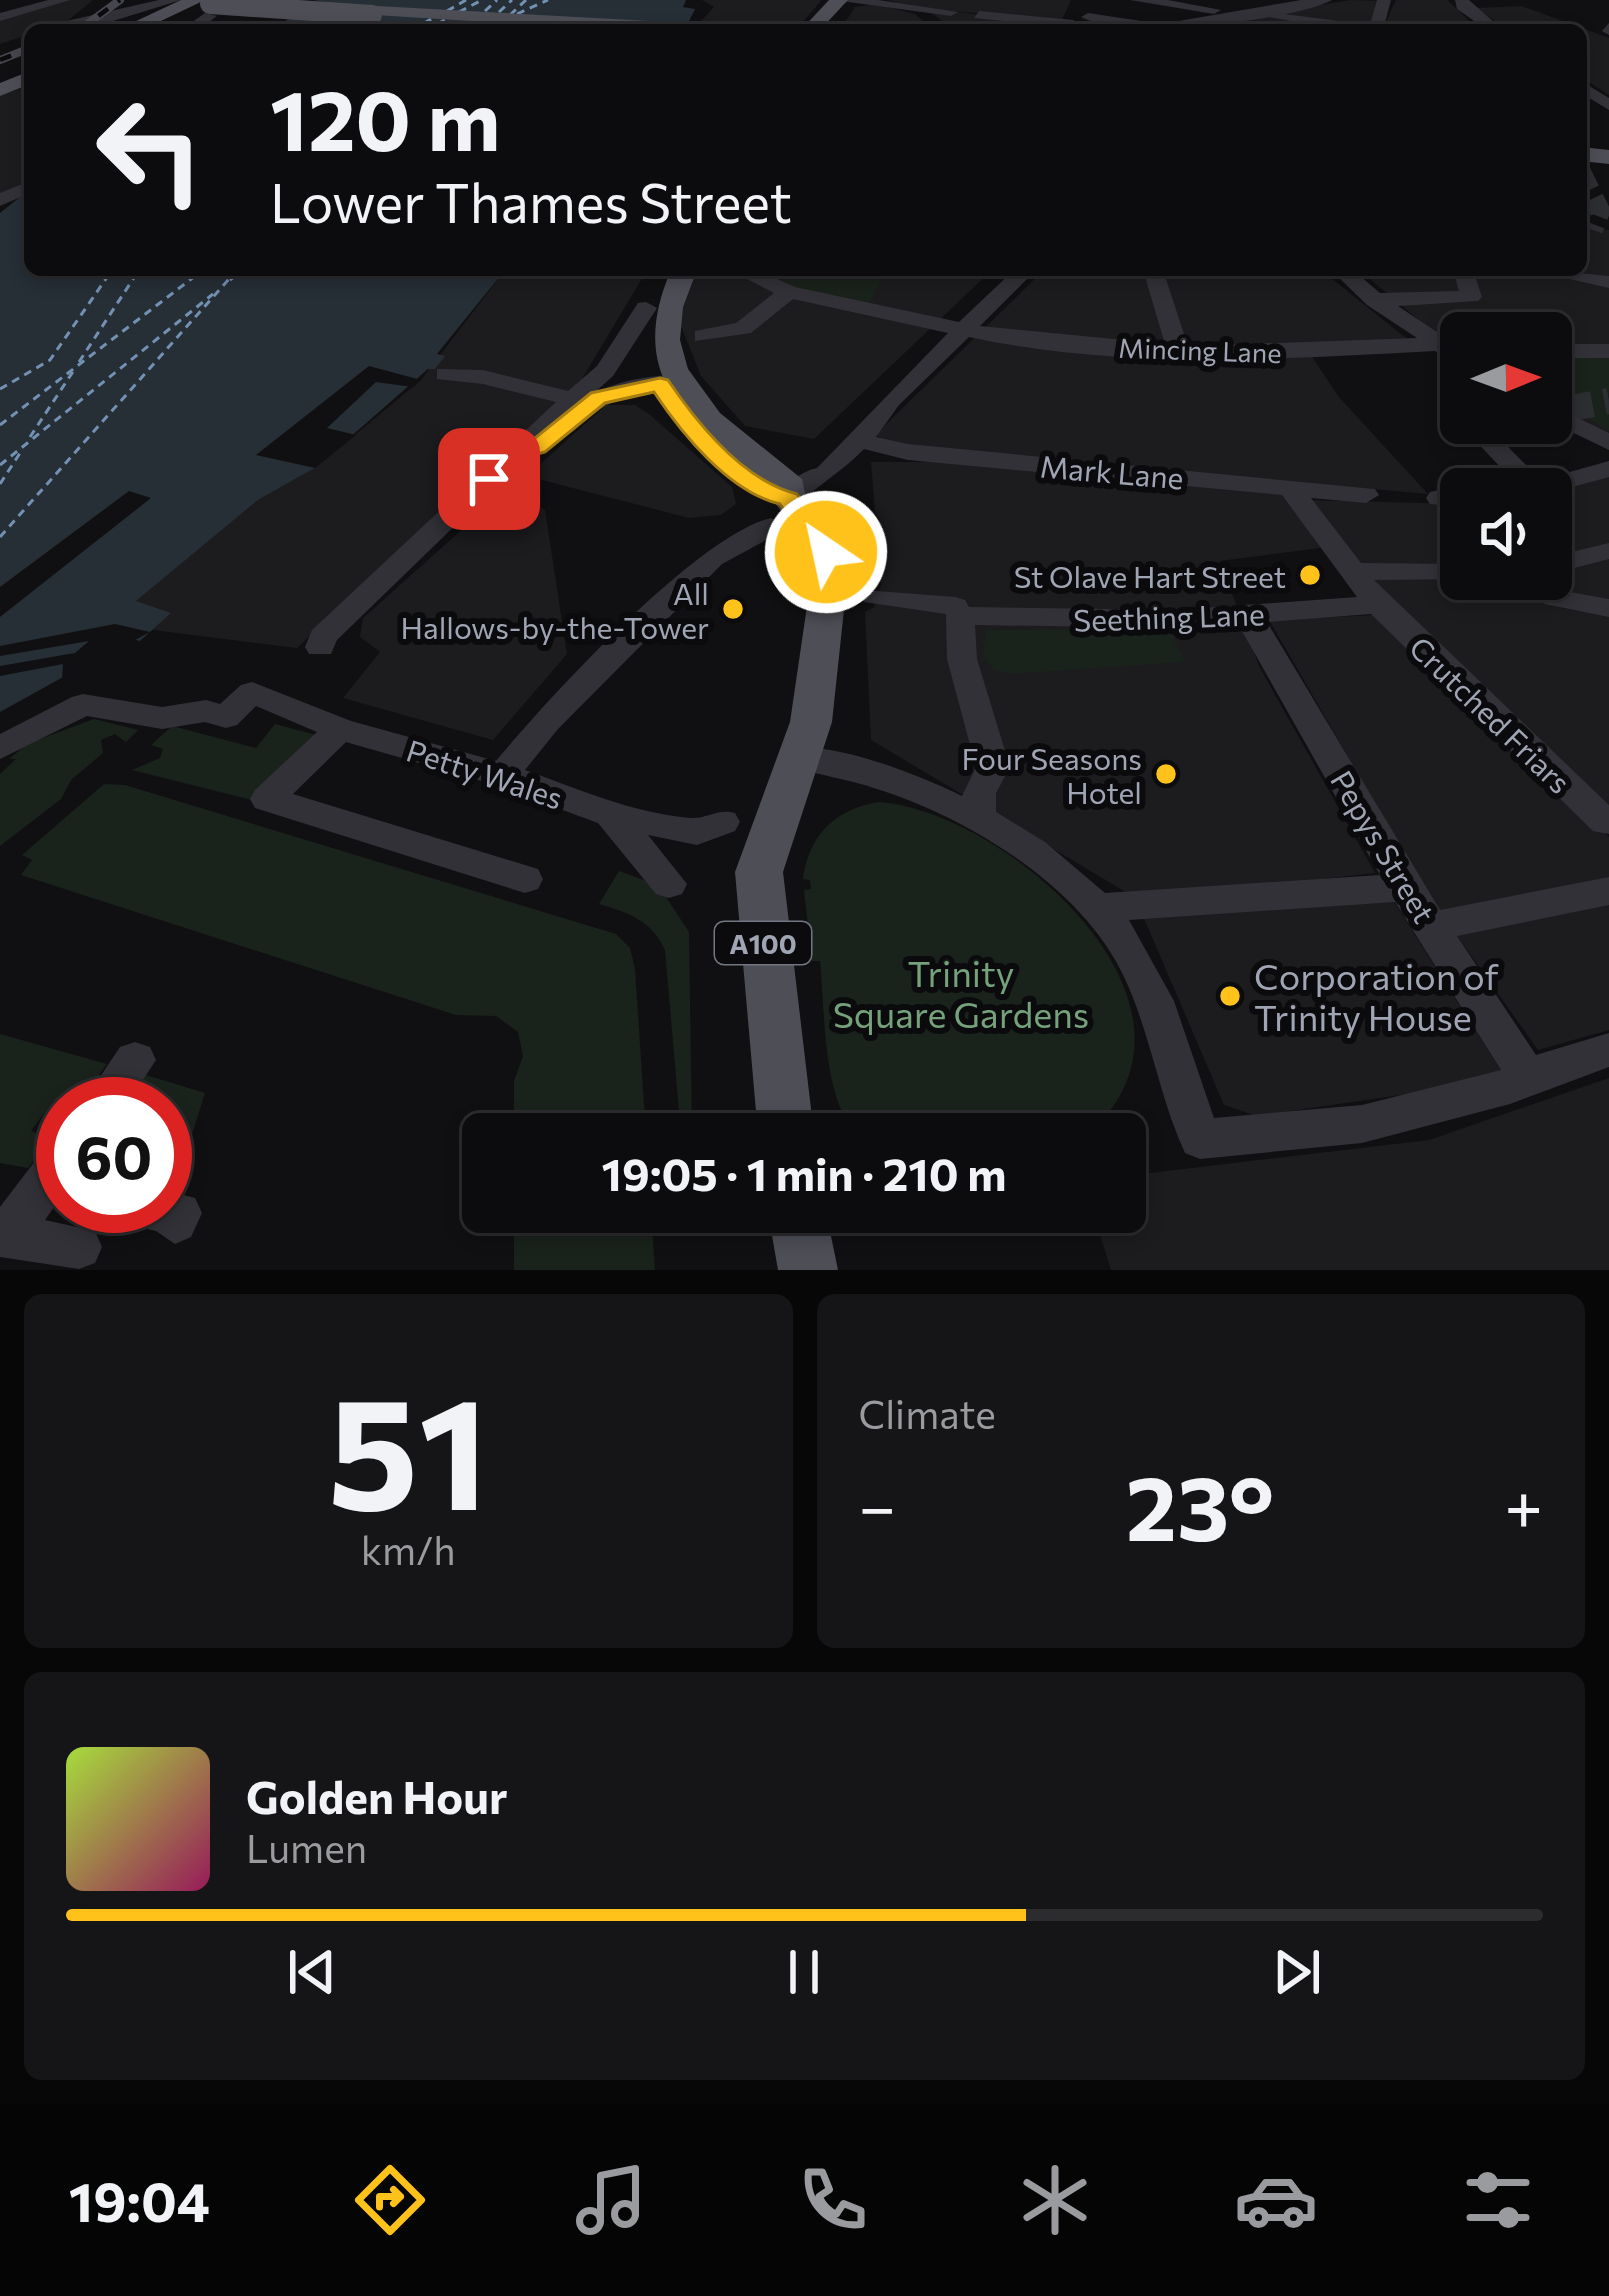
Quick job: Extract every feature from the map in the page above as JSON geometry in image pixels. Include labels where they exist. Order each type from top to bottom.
[{"type":"main road","points":[[822,24],[840,0]]},
{"type":"main road","points":[[196,3],[523,24]]},
{"type":"main road","points":[[142,24],[196,3],[590,24]]},
{"type":"main road","points":[[664,276],[654,318],[669,383],[708,421],[790,486],[790,501]]},
{"type":"main road","points":[[654,318],[679,276]]},
{"type":"main road","name":"A100","points":[[784,1113],[760,872],[771,825],[800,758],[820,673],[830,572],[817,534],[790,501]]},
{"type":"main road","points":[[801,1233],[808,1270]]},
{"type":"street","points":[[0,16],[63,0]]},
{"type":"street","points":[[840,0],[949,8]]},
{"type":"street","points":[[1000,0],[1131,24]]},
{"type":"street","points":[[1137,0],[1237,15]]},
{"type":"street","points":[[1184,24],[1325,0]]},
{"type":"street","points":[[75,24],[105,1]]},
{"type":"street","points":[[81,24],[196,3]]},
{"type":"street","points":[[1466,4],[1489,24]]},
{"type":"street","points":[[1258,12],[1335,24]]},
{"type":"street","points":[[979,15],[1079,16]]},
{"type":"street","name":"Mincing Lane","points":[[753,276],[788,292],[962,330],[1179,353],[1439,344]]},
{"type":"street","points":[[790,501],[811,467],[872,410],[887,403],[1020,276]]},
{"type":"street","points":[[1155,276],[1179,353]]},
{"type":"street","points":[[1348,276],[1439,344]]},
{"type":"street","points":[[1375,300],[1467,282]]},
{"type":"street","points":[[703,336],[743,328],[788,292]]},
{"type":"street","points":[[320,646],[323,637],[605,371],[654,318]]},
{"type":"street","points":[[1572,351],[1609,351]]},
{"type":"street","points":[[445,374],[483,377],[572,399]]},
{"type":"street","points":[[515,454],[537,448],[598,398],[669,383]]},
{"type":"street","points":[[503,775],[547,721],[712,558],[826,473],[885,415],[887,403]]},
{"type":"street","points":[[1572,422],[1609,443]]},
{"type":"street","name":"Mark Lane","points":[[859,440],[908,452],[1366,495]]},
{"type":"street","points":[[1491,444],[1515,468]]},
{"type":"street","points":[[1572,479],[1609,469]]},
{"type":"street","name":"Crutched Friars","points":[[1290,488],[1378,605],[1605,822]]},
{"type":"street","points":[[1572,561],[1609,551]]},
{"type":"street","points":[[1351,571],[1440,573]]},
{"type":"street","name":"Seething Lane","points":[[874,596],[1017,620],[1248,615],[1378,605]]},
{"type":"street","points":[[1566,600],[1609,608]]},
{"type":"street","points":[[957,611],[962,659],[993,767],[979,793],[979,822]]},
{"type":"street","name":"Pepys Street","points":[[1248,615],[1405,887],[1526,1074]]},
{"type":"street","name":"Petty Wales","points":[[0,748],[83,705],[162,718],[206,711],[226,716],[251,692],[303,709],[340,729],[503,775],[610,814],[698,832],[723,822]]},
{"type":"street","points":[[340,729],[267,799],[525,879]]},
{"type":"street","points":[[800,758],[877,773],[979,822],[1051,862],[1100,908],[1136,961],[1200,1138],[1362,1124],[1510,1086],[1526,1074],[1561,1069],[1571,1060],[1609,1050]]},
{"type":"street","points":[[610,814],[668,884]]},
{"type":"street","points":[[1100,908],[1405,887]]},
{"type":"street","points":[[1433,926],[1609,891]]},
{"type":"street","points":[[123,1077],[136,1060]]},
{"type":"street","points":[[3,1236],[36,1202]]},
{"type":"street","points":[[3,1236],[80,1247]]},
{"type":"shaded area","points":[[66,0],[93,0],[66,22],[24,24],[24,36],[0,44],[0,17]]},
{"type":"shaded area","points":[[313,0],[686,0],[683,7],[695,9],[688,23],[674,24],[279,24],[323,2]]},
{"type":"shaded area","points":[[702,0],[821,1],[801,24],[701,21],[714,7]]},
{"type":"shaded area","points":[[887,0],[1071,0],[1062,20],[939,10],[1061,24],[946,24],[930,12]]},
{"type":"shaded area","points":[[1351,0],[1381,1],[1371,24],[1204,24]]},
{"type":"shaded area","points":[[1396,0],[1447,0],[1473,24],[1385,24]]},
{"type":"shaded area","points":[[876,4],[915,14],[926,24],[844,24],[855,7]]},
{"type":"shaded area","points":[[1522,6],[1571,24],[1499,24],[1477,8]]},
{"type":"shaded area","points":[[1587,30],[1609,38],[1609,95],[1587,81]]},
{"type":"shaded area","points":[[24,88],[24,187],[0,198],[0,95]]},
{"type":"shaded area","points":[[24,194],[24,276],[500,276],[437,354],[445,356],[435,369],[428,369],[315,468],[258,500],[136,601],[171,613],[140,641],[132,639],[0,712],[0,213]]},
{"type":"shaded area","points":[[1587,228],[1609,230],[1609,437],[1572,417],[1572,312],[1440,312],[1440,338],[1366,276],[1587,276]]},
{"type":"shaded area","points":[[500,276],[643,276],[582,379],[297,648],[153,630],[134,602],[258,500],[315,468],[421,380]]},
{"type":"shaded area","points":[[692,276],[986,276],[814,439],[745,426],[701,376],[679,321],[681,295]]},
{"type":"shaded area","points":[[1038,276],[1328,276],[1411,342],[1311,355],[1338,396],[1428,494],[903,446],[877,433]]},
{"type":"shaded area","points":[[606,405],[635,405],[649,414],[732,487],[736,504],[721,515],[689,518],[538,479],[537,467]]},
{"type":"shaded area","points":[[871,462],[977,462],[1280,493],[1327,547],[1220,561],[1259,666],[1375,873],[1139,900],[871,740],[865,612],[874,607],[881,585]]},
{"type":"shaded area","points":[[1609,476],[1609,815],[1392,613],[1306,500],[1440,503],[1440,600],[1572,600],[1572,487]]},
{"type":"shaded area","points":[[530,499],[545,510],[567,654],[493,740],[343,698],[380,652],[360,637],[363,618],[493,502]]},
{"type":"shaded area","points":[[1375,615],[1609,837],[1609,1030],[1538,1050],[1428,895],[1269,620]]},
{"type":"shaded area","points":[[1394,902],[1502,1072],[1428,1091],[1256,1116],[1224,1105],[1143,916]]},
{"type":"shaded area","points":[[1609,1078],[1609,1270],[1111,1270],[1100,1233],[1146,1233],[1146,1174],[1429,1140]]},
{"type":"green space","points":[[777,276],[884,276],[869,303],[796,288]]},
{"type":"green space","points":[[1572,357],[1609,358],[1609,431],[1572,409]]},
{"type":"green space","points":[[1168,628],[1185,662],[1010,674],[994,670],[983,655],[986,630]]},
{"type":"green space","points":[[94,719],[138,730],[126,742],[115,734],[101,740],[103,753],[71,780],[61,799],[0,846],[0,774],[16,759],[9,759],[27,744]]},
{"type":"green space","points":[[275,724],[320,736],[256,801],[132,770],[160,758],[163,749],[151,745],[172,726],[256,748]]},
{"type":"green space","points":[[104,784],[125,785],[616,934],[630,948],[635,969],[645,1113],[514,1113],[514,1081],[523,1056],[518,1032],[496,1016],[456,1015],[21,875],[32,860],[22,855]]},
{"type":"green space","name":"Trinity Square Gardens","points":[[878,802],[926,812],[978,835],[1029,869],[1075,912],[1111,960],[1131,1011],[1132,1062],[1109,1112],[843,1113],[831,1078],[820,961],[812,961],[804,890],[811,889],[810,880],[803,879],[811,850],[826,827]]},
{"type":"green space","points":[[619,871],[658,885],[689,932],[692,1113],[679,1113],[665,950],[638,919],[599,904]]},
{"type":"green space","points":[[0,1034],[107,1064],[97,1077],[36,1077],[36,1124],[31,1131],[36,1133],[36,1158],[28,1168],[0,1163]]},
{"type":"green space","points":[[192,1089],[205,1093],[192,1134]]},
{"type":"green space","points":[[514,1233],[652,1233],[655,1270],[514,1270]]},
{"type":"pier","points":[[369,366],[421,380],[413,387],[376,382],[327,428],[356,435],[315,468],[256,455]]},
{"type":"pier","points":[[129,491],[151,498],[0,617],[0,587]]},
{"type":"pier","points":[[115,624],[150,632],[62,679],[63,664],[0,676],[0,666],[75,653],[89,641],[0,656],[0,646]]},
{"type":"ferry route","points":[[447,11],[466,0]]},
{"type":"ferry route","points":[[459,12],[482,0]]},
{"type":"ferry route","points":[[485,11],[497,0]]},
{"type":"ferry route","points":[[499,12],[512,0]]},
{"type":"ferry route","points":[[510,15],[526,0]]},
{"type":"ferry route","points":[[517,14],[548,0]]},
{"type":"ferry route","points":[[422,24],[433,18]]},
{"type":"ferry route","points":[[437,24],[445,20]]},
{"type":"ferry route","points":[[0,389],[50,360],[108,276]]},
{"type":"ferry route","points":[[79,362],[135,276]]},
{"type":"ferry route","points":[[0,425],[195,276]]},
{"type":"ferry route","points":[[0,537],[232,276]]},
{"type":"ferry route","points":[[230,280],[235,276]]},
{"type":"ferry route","points":[[0,465],[213,294]]},
{"type":"ferry route","points":[[30,437],[74,370]]},
{"type":"ferry route","points":[[0,484],[22,450]]},
{"type":"tunnel","points":[[1587,184],[1600,211],[1593,230]]},
{"type":"tunnel","points":[[1572,408],[1609,401]]},
{"type":"railway","points":[[87,24],[120,0]]},
{"type":"railway","points":[[0,60],[24,50]]},
{"type":"place","name":"St Olave Hart Street","points":[[1310,575]]},
{"type":"place","name":"All Hallows-by-the-Tower","points":[[733,609]]},
{"type":"place","name":"Four Seasons Hotel","points":[[1166,774]]},
{"type":"place","name":"Corporation of Trinity House","points":[[1230,996]]},
{"type":"route","points":[[489,479],[515,454],[537,448],[598,398],[660,385],[690,430],[771,495],[789,499],[826,552]]}]
